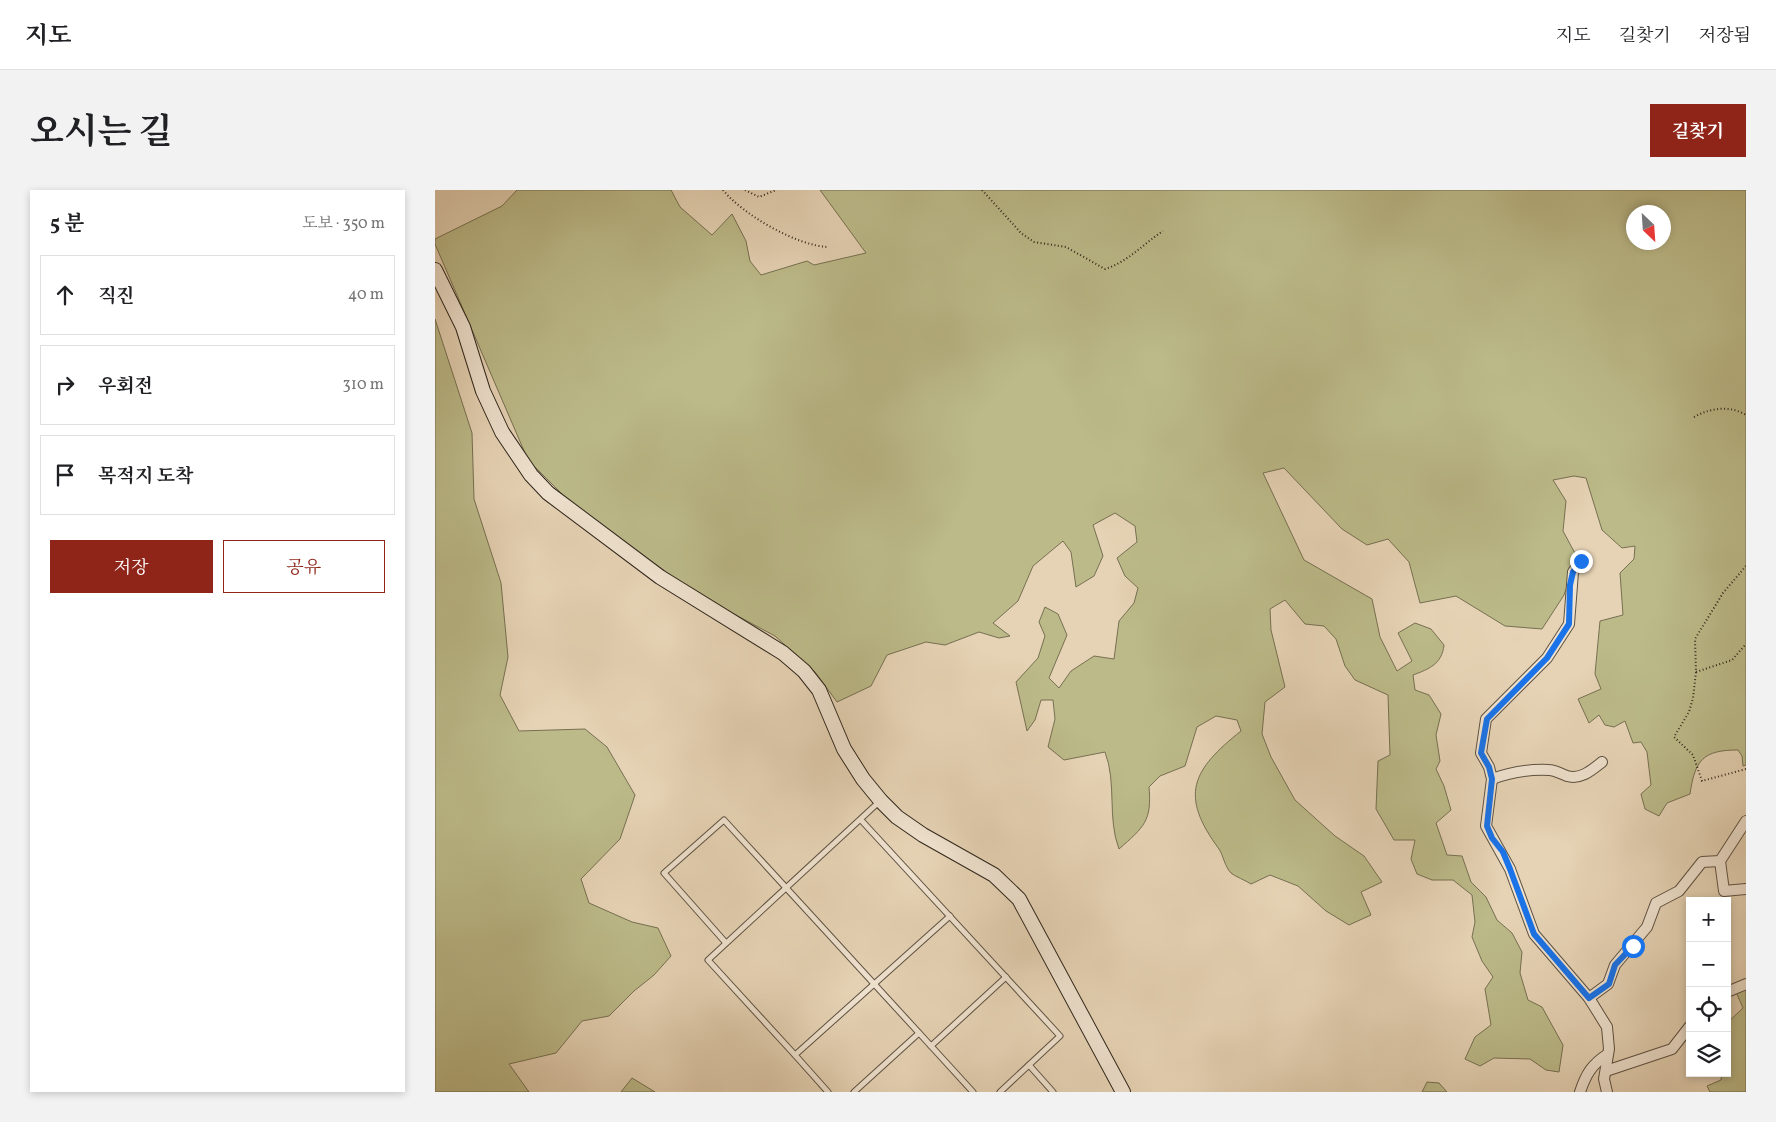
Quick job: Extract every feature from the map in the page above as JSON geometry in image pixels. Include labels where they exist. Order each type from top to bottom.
[{"type":"street","points":[[435,270],[463,327],[493,413],[502,432],[531,475],[566,508],[660,577],[762,639],[804,671],[819,690],[844,749],[863,779],[881,801],[897,817],[923,835],[994,875],[1019,899],[1123,1092]]},
{"type":"street","points":[[1581,561],[1573,572],[1569,624],[1547,658],[1487,719],[1481,753],[1489,767],[1492,779],[1487,826],[1492,838],[1503,852],[1534,934],[1589,998],[1607,1027],[1608,1054],[1604,1079],[1607,1092]]},
{"type":"street","points":[[1492,779],[1513,771],[1533,770],[1552,770],[1571,777],[1587,774],[1601,762]]},
{"type":"street","points":[[1746,821],[1720,861],[1724,891],[1746,889]]},
{"type":"street","points":[[1589,998],[1609,984],[1615,965],[1647,927],[1655,903],[1679,890],[1702,862],[1720,861]]},
{"type":"street","points":[[1731,990],[1746,984]]},
{"type":"street","points":[[1606,1071],[1672,1049],[1686,1031]]},
{"type":"street","points":[[1580,1092],[1585,1076],[1594,1063],[1608,1054]]},
{"type":"lane","points":[[828,1092],[708,960],[881,801]]},
{"type":"lane","points":[[726,943],[664,873],[724,820],[973,1092]]},
{"type":"lane","points":[[861,820],[1060,1036],[999,1092]]},
{"type":"lane","points":[[795,1056],[950,916]]},
{"type":"lane","points":[[931,1046],[1006,977]]},
{"type":"lane","points":[[854,1092],[919,1033]]},
{"type":"lane","points":[[1029,1065],[1053,1092]]},
{"type":"path","points":[[723,190],[749,215],[807,244],[828,247]]},
{"type":"path","points":[[745,190],[759,197],[776,190]]},
{"type":"path","points":[[981,190],[1021,233],[1034,242],[1066,247],[1105,269],[1124,261],[1163,231]]},
{"type":"path","points":[[1695,417],[1707,410],[1737,410],[1746,415]]},
{"type":"path","points":[[1746,566],[1723,593],[1695,639],[1697,672],[1689,712],[1675,737],[1693,755],[1702,781],[1746,769]]},
{"type":"path","points":[[1697,672],[1732,660],[1746,644]]},
{"type":"shaded area","points":[[517,190],[671,190],[680,207],[712,235],[732,214],[746,241],[750,261],[761,275],[807,261],[814,265],[866,253],[820,190],[1746,190],[1746,765],[1743,766],[1742,756],[1738,750],[1726,750],[1709,755],[1698,765],[1690,794],[1667,803],[1659,816],[1645,809],[1641,794],[1651,785],[1647,752],[1641,742],[1633,743],[1625,721],[1614,727],[1605,725],[1599,715],[1589,723],[1578,699],[1601,689],[1595,674],[1600,621],[1623,615],[1620,573],[1634,559],[1635,546],[1622,548],[1602,530],[1586,478],[1574,476],[1553,480],[1566,501],[1563,531],[1577,557],[1564,595],[1542,629],[1505,626],[1456,596],[1420,603],[1409,562],[1388,539],[1367,545],[1342,529],[1284,468],[1263,473],[1304,560],[1372,599],[1380,637],[1397,671],[1412,661],[1398,633],[1415,623],[1431,629],[1444,645],[1441,657],[1434,665],[1413,675],[1415,690],[1429,695],[1441,714],[1436,735],[1440,761],[1436,769],[1444,786],[1451,810],[1436,823],[1447,855],[1462,856],[1471,882],[1486,897],[1497,920],[1512,933],[1522,952],[1520,973],[1528,1000],[1542,1007],[1563,1045],[1559,1072],[1546,1070],[1530,1059],[1494,1058],[1480,1066],[1465,1059],[1475,1037],[1491,1025],[1485,989],[1493,977],[1482,961],[1472,937],[1475,922],[1472,895],[1453,880],[1432,880],[1417,874],[1411,859],[1415,840],[1394,840],[1376,809],[1378,761],[1390,755],[1388,695],[1355,680],[1345,666],[1336,639],[1324,626],[1305,624],[1285,600],[1270,609],[1271,630],[1285,687],[1265,702],[1262,734],[1271,757],[1295,800],[1335,836],[1364,856],[1382,882],[1361,892],[1371,915],[1349,925],[1326,911],[1298,886],[1270,875],[1251,884],[1231,873],[1206,830],[1195,798],[1197,784],[1202,771],[1211,758],[1241,731],[1237,720],[1216,716],[1197,727],[1185,766],[1160,776],[1149,787],[1149,808],[1145,822],[1135,835],[1119,849],[1113,825],[1111,776],[1105,752],[1064,760],[1048,747],[1055,719],[1053,700],[1041,700],[1035,720],[1027,731],[1016,682],[1038,658],[1045,636],[1039,622],[1045,607],[1058,614],[1067,635],[1049,678],[1059,688],[1071,671],[1094,656],[1114,659],[1119,621],[1134,603],[1138,588],[1125,576],[1117,558],[1137,542],[1135,526],[1115,513],[1093,525],[1103,556],[1094,576],[1076,587],[1071,552],[1063,541],[1033,566],[1018,601],[993,623],[1010,636],[999,638],[979,632],[945,645],[926,642],[887,655],[871,686],[837,702],[815,672],[775,636],[704,598],[583,515],[528,460],[435,244],[435,239],[502,206]]},
{"type":"shaded area","points":[[435,319],[472,433],[474,499],[501,583],[508,657],[500,695],[519,731],[585,729],[607,747],[635,795],[620,839],[581,879],[589,903],[632,922],[658,928],[671,956],[654,975],[634,991],[609,1016],[582,1021],[556,1053],[509,1064],[529,1092],[435,1092]]},
{"type":"shaded area","points":[[1746,988],[1746,1092],[1710,1092],[1707,1086],[1721,1080],[1721,1077],[1731,1077],[1731,1019],[1743,1008],[1736,992]]},
{"type":"shaded area","points":[[632,1078],[655,1092],[621,1092]]},
{"type":"shaded area","points":[[1427,1082],[1439,1083],[1447,1092],[1422,1092]]},
{"type":"route","points":[[1581,561],[1573,572],[1570,585],[1571,608],[1569,624],[1562,636],[1547,658],[1487,719],[1481,753],[1489,767],[1492,779],[1487,826],[1492,838],[1503,852],[1534,934],[1589,998],[1609,984],[1615,965],[1633,946]]}]
